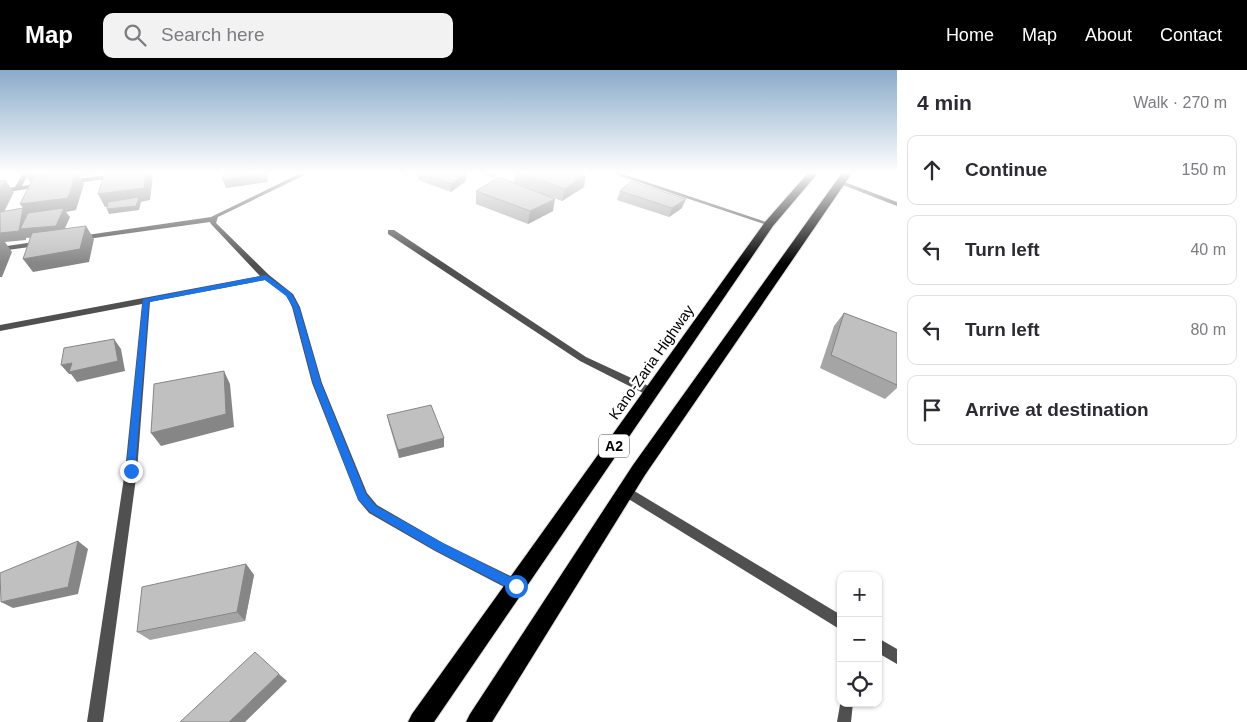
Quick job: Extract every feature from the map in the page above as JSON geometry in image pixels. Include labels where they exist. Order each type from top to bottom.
[{"type":"highway","name":"Kano-Zaria Highway","points":[[420,722],[769,224],[787,203]]},
{"type":"highway","name":"A2","points":[[478,722],[626,491],[826,203]]},
{"type":"street","points":[[68,239],[213,219],[242,203]]},
{"type":"street","points":[[706,203],[769,224]]},
{"type":"street","points":[[213,219],[213,223],[266,277],[289,294],[296,307],[317,383],[362,496],[373,509],[439,547],[516,586]]},
{"type":"street","points":[[392,232],[583,358],[651,392]]},
{"type":"street","points":[[0,249],[48,242]]},
{"type":"street","points":[[0,328],[266,277]]},
{"type":"street","points":[[95,722],[131,471],[146,300]]},
{"type":"street","points":[[626,491],[837,621]]},
{"type":"street","points":[[882,648],[897,657]]},
{"type":"lane","points":[[844,722],[846,707]]},
{"type":"building","points":[[108,203],[137,203],[136,206],[107,209]]},
{"type":"building","points":[[510,203],[546,203],[530,211]]},
{"type":"building","points":[[658,203],[679,203],[672,208]]},
{"type":"building","points":[[23,208],[19,231],[0,233],[0,212]]},
{"type":"building","points":[[64,208],[56,226],[20,229],[28,213]]},
{"type":"building","points":[[86,226],[80,249],[23,259],[32,233]]},
{"type":"building","points":[[844,313],[897,333],[897,385],[831,355]]},
{"type":"building","points":[[114,339],[118,361],[69,372],[72,363],[61,365],[64,348]]},
{"type":"building","points":[[224,371],[226,414],[151,433],[154,384]]},
{"type":"building","points":[[431,405],[444,438],[398,450],[387,415]]},
{"type":"building","points":[[78,541],[68,587],[1,602],[0,573]]},
{"type":"building","points":[[246,564],[237,612],[137,632],[142,587]]},
{"type":"building","points":[[255,652],[279,674],[229,722],[180,722]]},
{"type":"route","points":[[131,471],[146,300],[266,277],[289,294],[296,307],[317,383],[355,483],[362,496],[373,509],[439,547],[516,586]]}]
